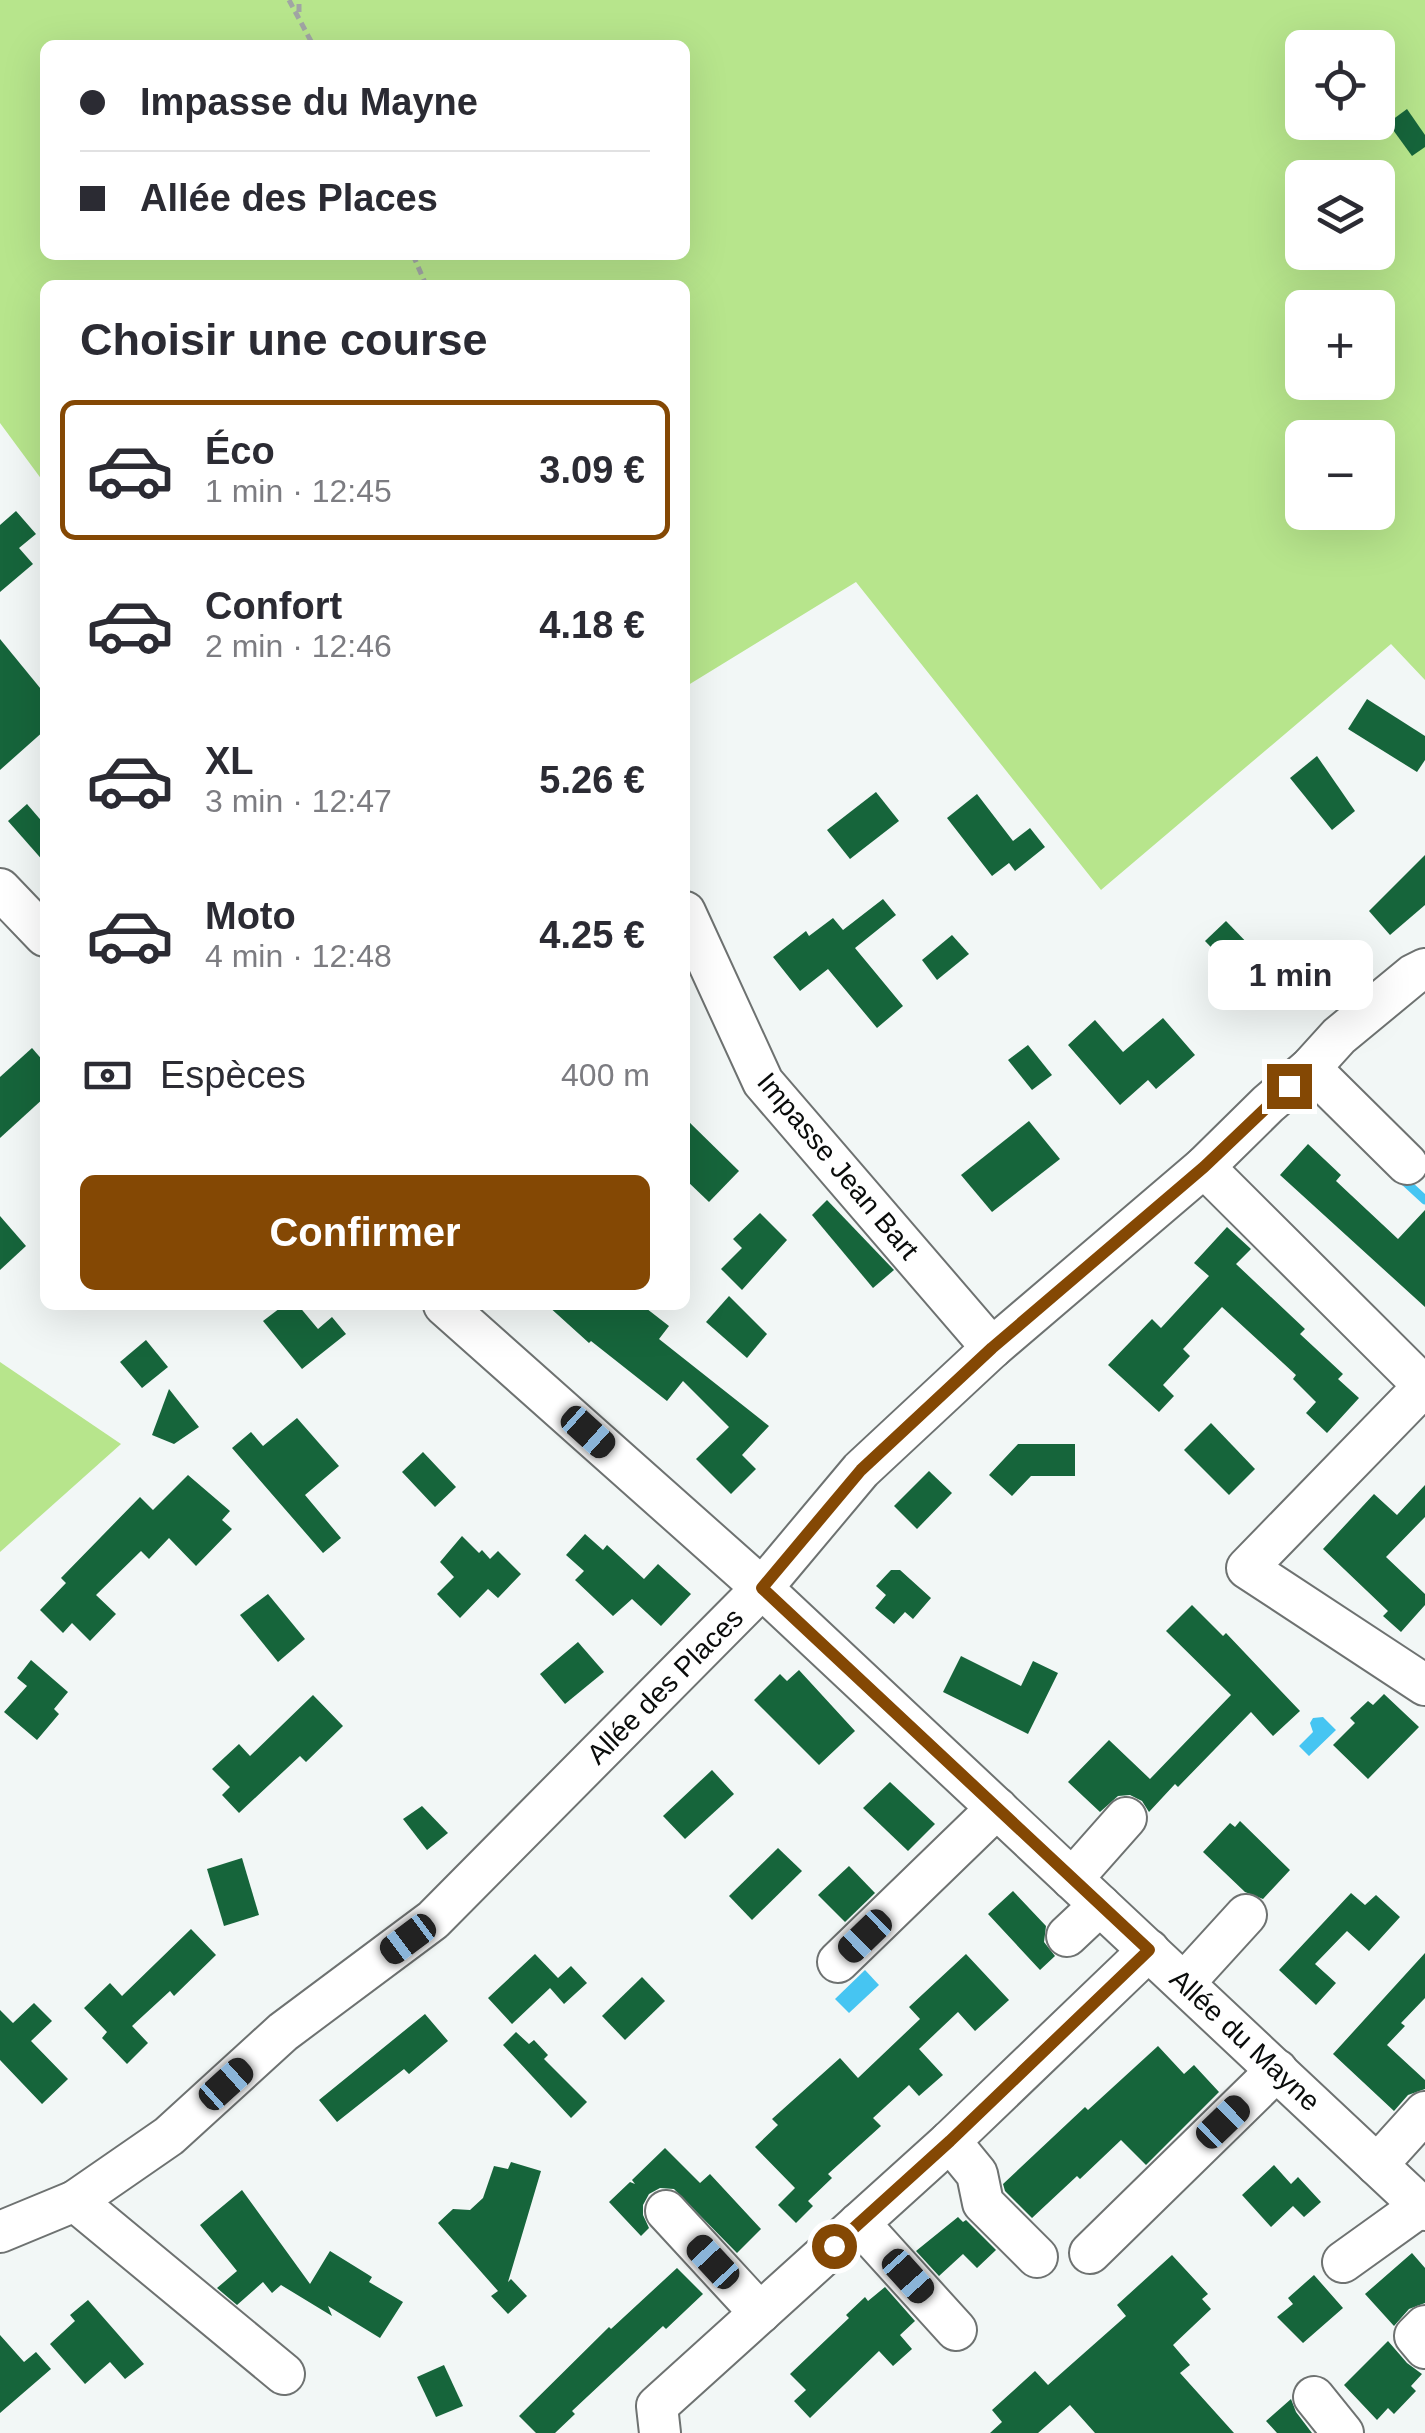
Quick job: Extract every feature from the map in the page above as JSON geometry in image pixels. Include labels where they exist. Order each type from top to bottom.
[{"type":"street","points":[[0,889],[40,931]]},
{"type":"street","name":"Impasse Jean Bart","points":[[690,923],[763,1082],[992,1348]]},
{"type":"street","name":"Allée des Places","points":[[0,2232],[75,2201],[169,2136],[283,2032],[433,1920],[762,1588],[861,1470],[992,1348],[1204,1167],[1340,1036],[1412,975],[1425,969]]},
{"type":"street","points":[[1310,1068],[1407,1164]]},
{"type":"street","points":[[1204,1167],[1424,1386],[1246,1568],[1425,1685]]},
{"type":"street","name":"Allée du Mayne","points":[[450,1310],[762,1588],[1423,2208]]},
{"type":"street","points":[[838,1962],[997,1808]]},
{"type":"street","points":[[1067,1936],[1126,1818]]},
{"type":"street","points":[[1184,1983],[1246,1915]]},
{"type":"street","points":[[649,2424],[760,2312],[950,2141],[1149,1950]]},
{"type":"street","points":[[1150,2229],[1282,2076]]},
{"type":"street","points":[[1090,2253],[1282,2076]]},
{"type":"street","points":[[1378,2165],[1425,2112]]},
{"type":"street","points":[[950,2141],[977,2174],[984,2203],[1038,2257]]},
{"type":"street","points":[[75,2201],[284,2374]]},
{"type":"street","points":[[1343,2262],[1423,2208]]},
{"type":"street","points":[[666,2211],[760,2312]]},
{"type":"street","points":[[865,2218],[954,2316]]},
{"type":"street","points":[[1425,2326],[1415,2336],[1425,2348]]},
{"type":"street","points":[[1314,2397],[1343,2433]]},
{"type":"path","points":[[290,0],[310,40]]},
{"type":"path","points":[[298,15],[299,0]]},
{"type":"green space","points":[[0,0],[1425,0],[1425,680],[1391,644],[1101,890],[856,582],[690,684],[690,280],[40,280],[40,477],[0,423]]},
{"type":"green space","points":[[0,1362],[121,1444],[0,1552]]},
{"type":"water","points":[[1323,1717],[1336,1730],[1309,1756],[1299,1746],[1313,1732],[1313,1718]]},
{"type":"water","points":[[865,1970],[879,1985],[849,2013],[835,1999]]},
{"type":"building","points":[[1407,109],[1425,135],[1425,147],[1412,156],[1395,133],[1395,118]]},
{"type":"building","points":[[16,511],[36,534],[19,548],[33,564],[0,592],[0,525]]},
{"type":"building","points":[[0,639],[40,688],[40,734],[0,770]]},
{"type":"building","points":[[1367,699],[1425,736],[1425,760],[1417,772],[1348,729]]},
{"type":"building","points":[[1317,756],[1355,811],[1332,830],[1290,778]]},
{"type":"building","points":[[876,792],[899,821],[850,859],[827,830]]},
{"type":"building","points":[[977,794],[1013,841],[1030,828],[1045,847],[1015,871],[1009,863],[992,876],[947,818]]},
{"type":"building","points":[[27,804],[40,819],[40,857],[8,821]]},
{"type":"building","points":[[1425,855],[1425,905],[1390,935],[1369,911]]},
{"type":"building","points":[[883,899],[896,915],[855,948],[903,1006],[877,1028],[828,969],[800,991],[773,957],[806,931],[809,936],[833,918],[843,930]]},
{"type":"building","points":[[1226,921],[1253,949],[1232,969],[1205,941]]},
{"type":"building","points":[[952,935],[969,954],[937,980],[922,960]]},
{"type":"building","points":[[1163,1018],[1195,1055],[1156,1089],[1148,1080],[1120,1105],[1068,1045],[1095,1020],[1123,1052]]},
{"type":"building","points":[[1028,1045],[1052,1075],[1032,1090],[1008,1060]]},
{"type":"building","points":[[32,1048],[40,1057],[40,1102],[0,1138],[0,1077]]},
{"type":"building","points":[[1029,1121],[1060,1159],[992,1212],[961,1175]]},
{"type":"building","points":[[690,1123],[739,1171],[709,1202],[690,1184]]},
{"type":"building","points":[[1308,1144],[1341,1175],[1336,1181],[1398,1239],[1425,1210],[1425,1307],[1280,1175]]},
{"type":"building","points":[[827,1200],[894,1270],[873,1288],[812,1215]]},
{"type":"building","points":[[760,1213],[787,1240],[742,1290],[721,1269],[742,1248],[733,1239]]},
{"type":"building","points":[[0,1216],[26,1246],[0,1270]]},
{"type":"building","points":[[1227,1227],[1251,1249],[1236,1264],[1305,1329],[1300,1334],[1343,1374],[1338,1379],[1359,1398],[1327,1433],[1306,1413],[1316,1402],[1293,1379],[1296,1375],[1222,1307],[1183,1349],[1190,1356],[1163,1385],[1174,1396],[1159,1412],[1108,1365],[1152,1319],[1161,1328],[1209,1276],[1194,1263]]},
{"type":"building","points":[[729,1296],[767,1334],[747,1358],[706,1322]]},
{"type":"building","points":[[277,1310],[302,1310],[318,1329],[332,1317],[346,1334],[302,1369],[263,1321]]},
{"type":"building","points":[[553,1310],[648,1310],[669,1326],[659,1339],[769,1426],[742,1455],[756,1469],[731,1494],[696,1459],[729,1427],[683,1381],[667,1401],[589,1343]]},
{"type":"building","points":[[146,1340],[168,1367],[142,1388],[120,1362]]},
{"type":"building","points":[[169,1389],[199,1427],[174,1444],[152,1435]]},
{"type":"building","points":[[297,1418],[339,1466],[305,1495],[341,1538],[323,1553],[232,1448],[251,1432],[263,1446]]},
{"type":"building","points":[[1211,1423],[1255,1469],[1229,1495],[1184,1450]]},
{"type":"building","points":[[1018,1444],[1075,1444],[1075,1476],[1031,1476],[1012,1496],[989,1475]]},
{"type":"building","points":[[423,1452],[456,1487],[435,1507],[402,1472]]},
{"type":"building","points":[[929,1471],[952,1493],[917,1529],[894,1506]]},
{"type":"building","points":[[188,1475],[230,1511],[222,1520],[232,1529],[196,1566],[169,1538],[149,1559],[141,1551],[96,1595],[116,1614],[90,1641],[72,1623],[63,1633],[40,1610],[66,1583],[61,1578],[140,1497],[153,1510]]},
{"type":"building","points":[[1425,1485],[1425,1517],[1386,1557],[1425,1594],[1425,1605],[1401,1632],[1383,1616],[1388,1611],[1323,1549],[1374,1494],[1397,1515]]},
{"type":"building","points":[[585,1534],[603,1550],[607,1545],[644,1579],[658,1564],[691,1594],[661,1626],[632,1599],[613,1616],[575,1580],[584,1571],[566,1555]]},
{"type":"building","points":[[462,1536],[490,1559],[498,1551],[521,1574],[498,1598],[488,1589],[460,1618],[437,1594],[454,1577],[440,1562]]},
{"type":"building","points":[[891,1570],[900,1570],[931,1598],[913,1619],[905,1612],[894,1624],[875,1608],[886,1595],[876,1586]]},
{"type":"building","points":[[268,1594],[305,1639],[278,1662],[240,1615]]},
{"type":"building","points":[[1192,1605],[1223,1636],[1226,1633],[1300,1711],[1273,1736],[1251,1712],[1149,1812],[1142,1801],[1130,1795],[1118,1796],[1100,1812],[1068,1782],[1109,1740],[1150,1779],[1231,1695],[1166,1631]]},
{"type":"building","points":[[578,1642],[604,1672],[565,1704],[540,1674]]},
{"type":"building","points":[[961,1656],[1021,1686],[1033,1661],[1058,1673],[1028,1734],[943,1692]]},
{"type":"building","points":[[31,1660],[68,1692],[54,1709],[59,1714],[37,1740],[4,1712],[27,1686],[17,1678]]},
{"type":"building","points":[[799,1670],[855,1731],[819,1765],[754,1700],[780,1674],[787,1681]]},
{"type":"building","points":[[1384,1694],[1419,1727],[1368,1779],[1333,1745],[1355,1723],[1350,1718],[1368,1701],[1373,1705]]},
{"type":"building","points":[[313,1695],[343,1726],[306,1762],[300,1756],[239,1813],[222,1795],[230,1787],[212,1769],[239,1744],[250,1756]]},
{"type":"building","points":[[712,1770],[734,1794],[685,1839],[663,1816]]},
{"type":"building","points":[[890,1782],[935,1824],[908,1851],[863,1808]]},
{"type":"building","points":[[422,1806],[448,1833],[427,1850],[403,1819]]},
{"type":"building","points":[[1240,1821],[1290,1870],[1263,1899],[1245,1892],[1203,1852],[1230,1823],[1235,1827]]},
{"type":"building","points":[[778,1848],[802,1871],[752,1920],[729,1896]]},
{"type":"building","points":[[242,1858],[259,1915],[224,1926],[207,1869]]},
{"type":"building","points":[[849,1866],[875,1893],[845,1922],[818,1895]]},
{"type":"building","points":[[1013,1891],[1046,1926],[1044,1942],[1055,1956],[1040,1970],[988,1914]]},
{"type":"building","points":[[1351,1893],[1365,1905],[1376,1895],[1400,1917],[1369,1951],[1347,1931],[1315,1964],[1336,1983],[1316,2005],[1279,1970]]},
{"type":"building","points":[[191,1929],[216,1955],[174,1996],[170,1991],[132,2026],[148,2043],[127,2064],[102,2038],[107,2032],[84,2008],[110,1983],[122,1996]]},
{"type":"building","points":[[1425,1953],[1425,1998],[1387,2045],[1425,2080],[1425,2089],[1408,2095],[1394,2111],[1333,2054]]},
{"type":"building","points":[[535,1954],[558,1978],[571,1966],[587,1983],[564,2004],[550,1988],[512,2024],[488,1998]]},
{"type":"building","points":[[966,1954],[1009,2000],[975,2031],[958,2012],[919,2049],[943,2075],[919,2096],[909,2085],[873,2118],[881,2126],[828,2174],[832,2178],[808,2201],[813,2206],[796,2223],[778,2205],[795,2188],[755,2147],[778,2125],[772,2119],[840,2058],[858,2078],[920,2019],[909,2007]]},
{"type":"building","points":[[642,1977],[665,2001],[625,2040],[602,2016]]},
{"type":"building","points":[[34,2003],[52,2021],[31,2041],[68,2079],[42,2104],[0,2060],[0,2010],[13,2023]]},
{"type":"building","points":[[425,2014],[448,2041],[409,2074],[404,2069],[337,2122],[319,2100]]},
{"type":"building","points":[[516,2032],[529,2044],[534,2040],[548,2055],[544,2059],[587,2102],[571,2118],[503,2045]]},
{"type":"building","points":[[1158,2046],[1184,2074],[1194,2065],[1219,2092],[1146,2165],[1121,2140],[1032,2218],[1005,2191],[1003,2184]]},
{"type":"building","points":[[665,2148],[700,2183],[710,2174],[761,2229],[737,2253],[674,2189],[660,2188],[649,2194],[643,2215],[649,2228],[641,2236],[609,2202],[630,2182],[635,2184],[632,2180]]},
{"type":"building","points":[[511,2162],[541,2171],[508,2282],[511,2279],[527,2296],[508,2314],[491,2296],[498,2291],[438,2223],[453,2209],[470,2210],[483,2198],[494,2166],[508,2169]]},
{"type":"building","points":[[1274,2165],[1291,2184],[1298,2177],[1321,2202],[1304,2217],[1293,2206],[1271,2227],[1242,2195]]},
{"type":"building","points":[[242,2190],[310,2284],[330,2251],[372,2277],[369,2282],[403,2302],[380,2338],[328,2306],[332,2316],[281,2285],[272,2293],[263,2282],[237,2305],[217,2288],[237,2271],[200,2225]]},
{"type":"building","points":[[958,2217],[996,2250],[977,2268],[963,2254],[939,2276],[916,2251]]},
{"type":"building","points":[[1412,2253],[1425,2268],[1425,2303],[1409,2309],[1394,2326],[1365,2294]]},
{"type":"building","points":[[1172,2255],[1208,2294],[1202,2299],[1211,2309],[1173,2345],[1190,2365],[1180,2373],[1234,2433],[1095,2433],[1070,2405],[1038,2433],[990,2433],[1002,2422],[992,2410],[1035,2371],[1048,2385],[1126,2316],[1117,2305]]},
{"type":"building","points":[[677,2268],[703,2294],[572,2411],[575,2414],[555,2433],[536,2433],[519,2416],[609,2327]]},
{"type":"building","points":[[1314,2275],[1343,2308],[1303,2343],[1277,2317],[1293,2304],[1288,2298]]},
{"type":"building","points":[[885,2287],[915,2321],[900,2335],[912,2349],[893,2366],[879,2351],[810,2418],[794,2401],[806,2390],[790,2374],[849,2318],[846,2315],[865,2297],[868,2301]]},
{"type":"building","points":[[88,2300],[144,2364],[125,2379],[110,2362],[85,2384],[50,2344],[75,2321],[70,2315]]},
{"type":"building","points":[[0,2335],[24,2362],[36,2352],[51,2369],[0,2413]]},
{"type":"building","points":[[1388,2341],[1422,2374],[1411,2386],[1416,2391],[1394,2414],[1388,2408],[1377,2420],[1344,2385]]},
{"type":"building","points":[[444,2365],[463,2406],[436,2417],[417,2377]]},
{"type":"building","points":[[1291,2399],[1312,2433],[1277,2433],[1266,2421]]},
{"type":"waterway","points":[[1400,1177],[1425,1200]]},
{"type":"route","points":[[834,2246],[1149,1950],[762,1588],[861,1470],[992,1348],[1204,1167],[1289,1086]]}]
